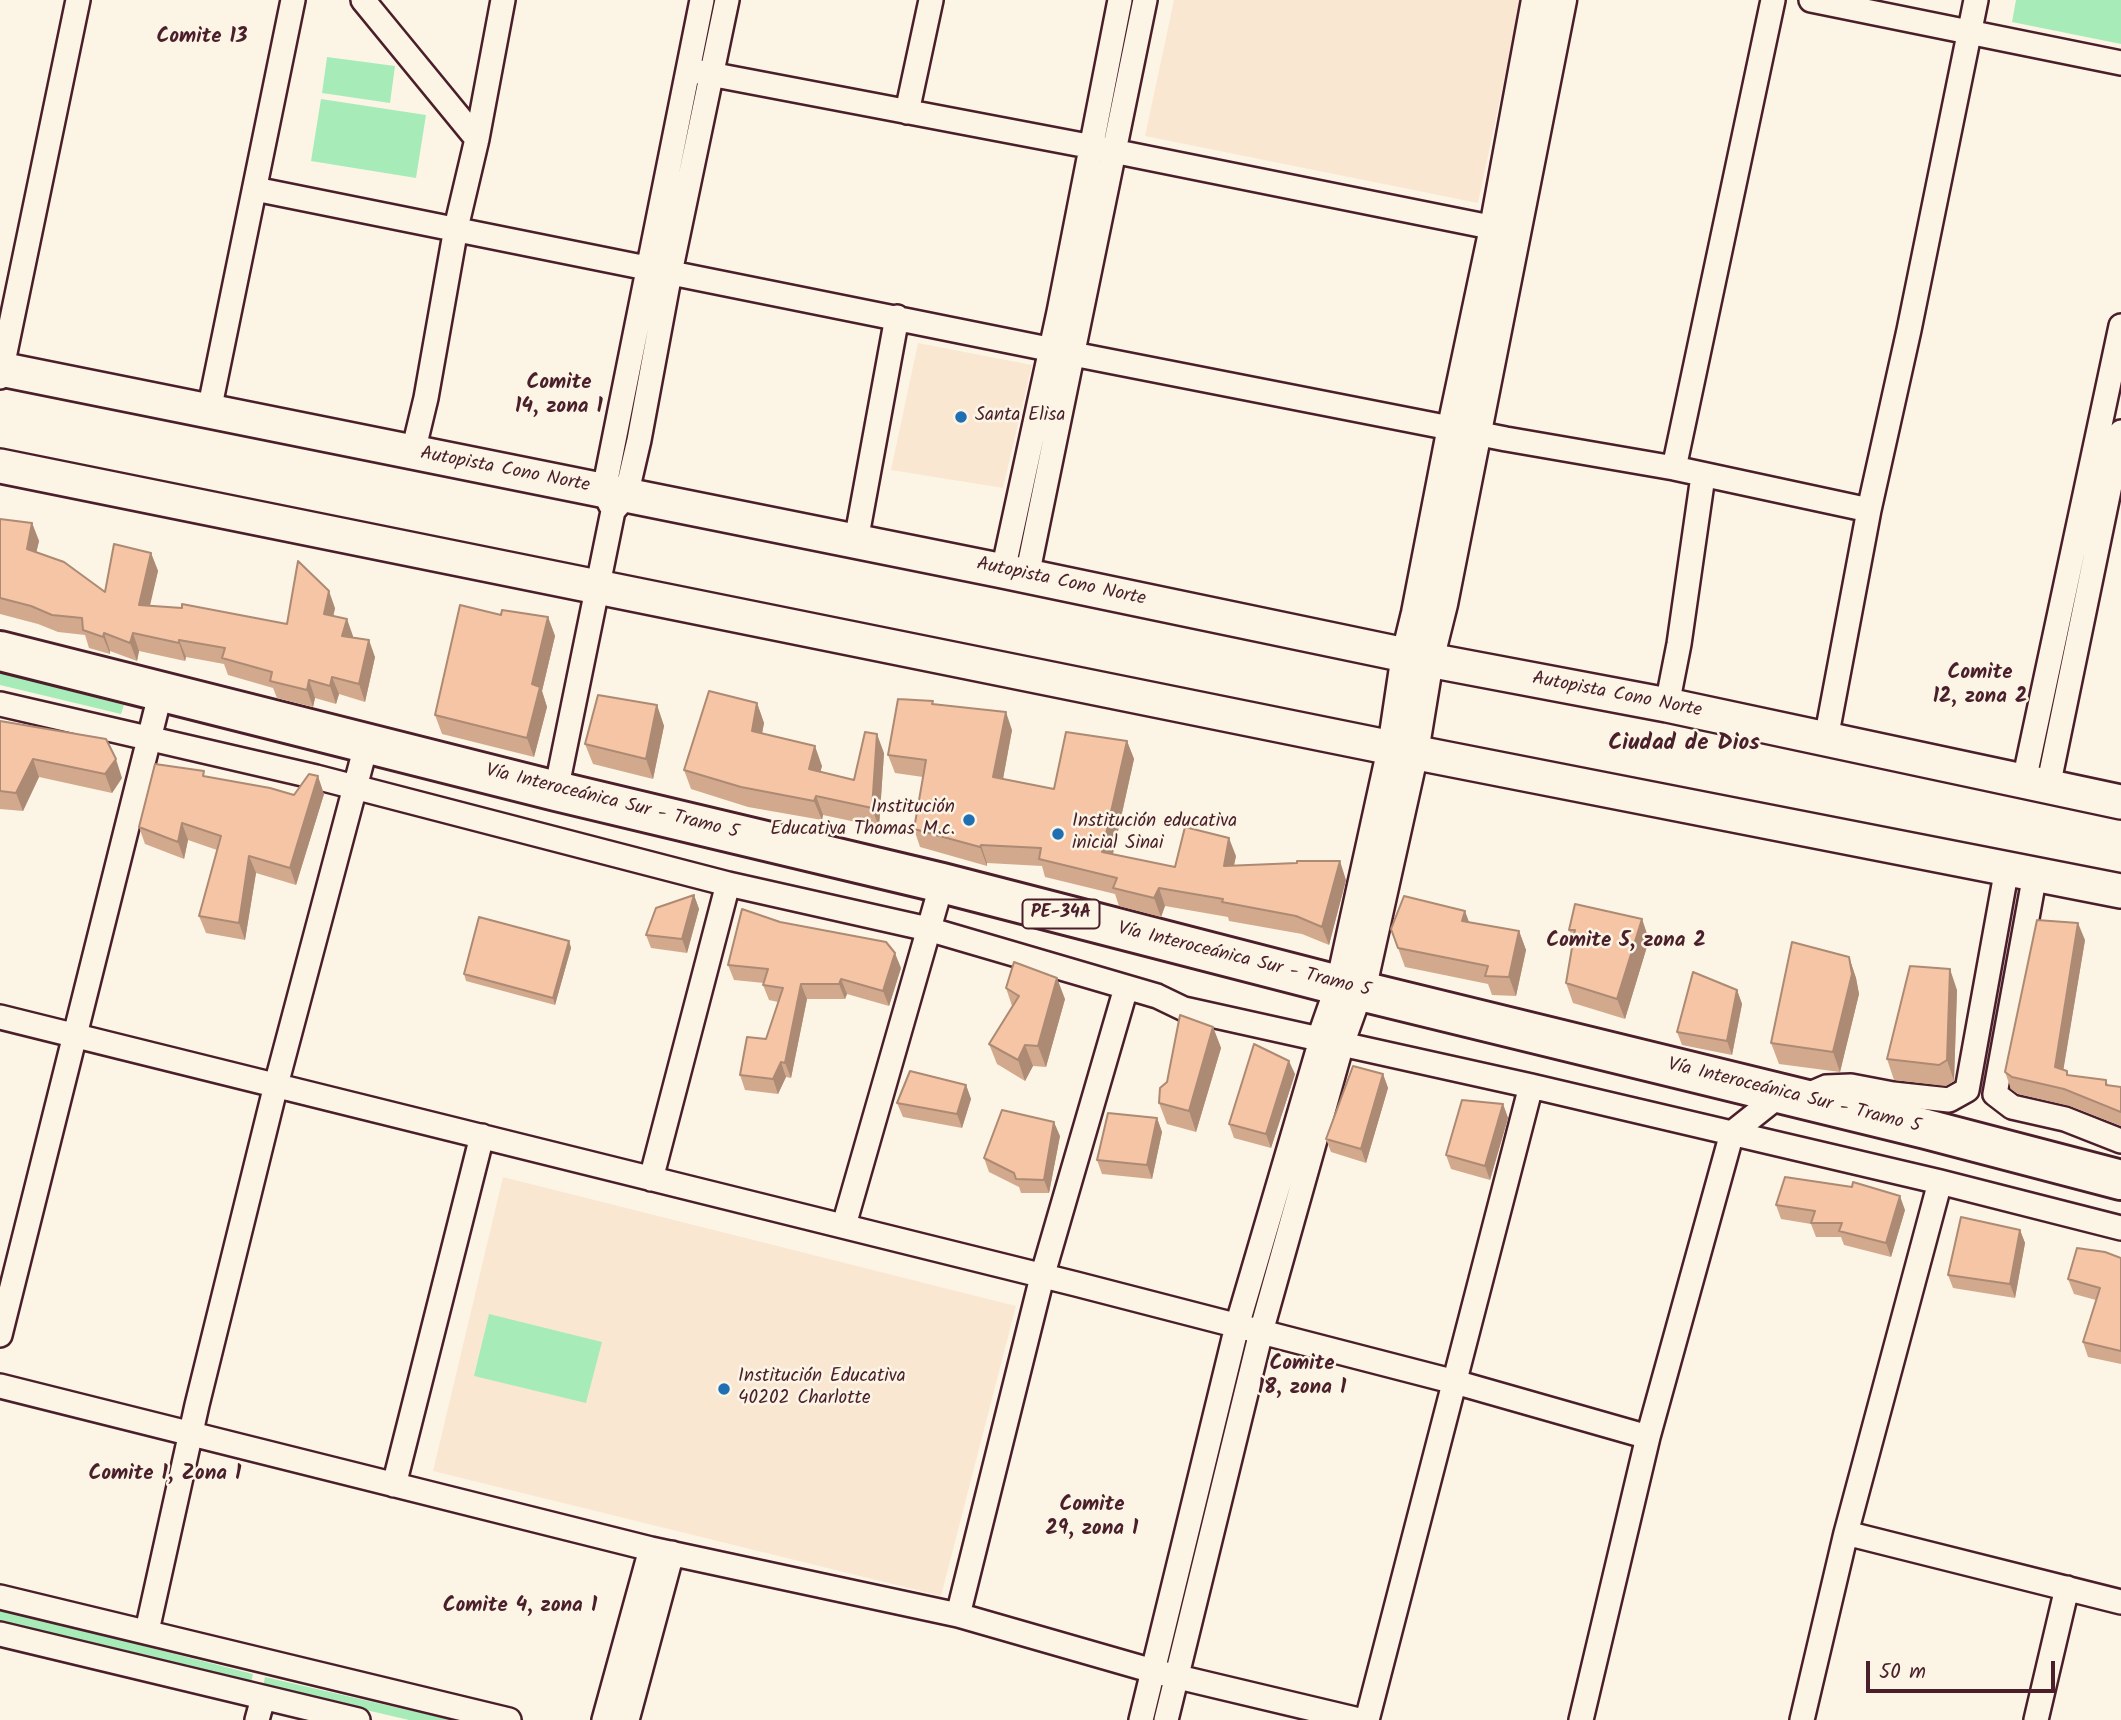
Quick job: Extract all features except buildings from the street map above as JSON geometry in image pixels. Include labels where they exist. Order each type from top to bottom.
[{"type":"highway","name":"Vía Interoceánica Sur - Tramo 5","points":[[0,651],[556,791],[942,883],[2121,1181]]},
{"type":"main road","name":"Autopista Cono Norte","points":[[1,372],[413,452],[615,499],[856,541],[1418,657],[1667,705],[2121,802]]},
{"type":"main road","points":[[0,466],[1403,750],[2121,891]]},
{"type":"street","points":[[1,372],[78,0]]},
{"type":"street","points":[[209,411],[293,0]]},
{"type":"street","points":[[363,0],[477,139]]},
{"type":"street","points":[[413,452],[426,398],[456,228],[477,139],[503,0]]},
{"type":"street","points":[[556,791],[660,271],[689,70],[702,0]]},
{"type":"street","points":[[660,271],[712,74],[727,0]]},
{"type":"street","points":[[907,112],[931,0]]},
{"type":"street","points":[[1103,150],[1120,0]]},
{"type":"street","points":[[1015,574],[1103,150],[1145,0]]},
{"type":"street","points":[[1504,230],[1536,0]]},
{"type":"street","points":[[1140,1720],[1237,1326],[1350,988],[1403,750],[1418,657],[1416,614],[1464,429],[1504,230],[1562,0]]},
{"type":"street","points":[[1674,468],[1773,0]]},
{"type":"street","points":[[1811,0],[2121,63]]},
{"type":"street","points":[[1826,739],[1869,510],[1909,330],[1976,0]]},
{"type":"street","points":[[689,70],[1504,230]]},
{"type":"street","points":[[256,189],[1062,352],[1674,468],[1869,510]]},
{"type":"street","points":[[856,541],[897,317]]},
{"type":"street","points":[[2036,784],[2081,507],[2121,326]]},
{"type":"street","points":[[2036,784],[2113,513],[2121,432]]},
{"type":"street","points":[[1667,705],[1679,644],[1703,476]]},
{"type":"street","points":[[2081,507],[2113,513]]},
{"type":"street","points":[[0,1335],[161,691]]},
{"type":"street","points":[[0,704],[354,787],[727,884],[928,929],[1157,996],[1184,1009],[1531,1086],[1940,1182],[2121,1228]]},
{"type":"street","points":[[147,1631],[190,1433],[276,1086],[367,742]]},
{"type":"street","points":[[1581,1720],[1648,1437],[1732,1133],[1790,1096],[1826,1087],[1851,1086],[1949,1100],[1967,1090],[2021,871]]},
{"type":"street","points":[[2021,871],[1994,1094],[2012,1107],[2065,1119],[2121,1141]]},
{"type":"street","points":[[844,1225],[942,883]]},
{"type":"street","points":[[651,1180],[727,884]]},
{"type":"street","points":[[958,1615],[1042,1277],[1126,988]]},
{"type":"street","points":[[0,1017],[651,1180],[844,1225],[1455,1382],[1648,1437]]},
{"type":"street","points":[[1166,1720],[1331,1042]]},
{"type":"street","points":[[1367,1720],[1531,1086]]},
{"type":"street","points":[[394,1485],[482,1136]]},
{"type":"street","points":[[1802,1720],[1846,1533],[1940,1182]]},
{"type":"street","points":[[0,1387],[661,1551],[958,1615],[1153,1671],[1359,1720]]},
{"type":"street","points":[[1846,1533],[2121,1602]]},
{"type":"street","points":[[604,1720],[661,1551]]},
{"type":"street","points":[[626,1720],[661,1551]]},
{"type":"street","points":[[2035,1720],[2067,1588]]},
{"type":"street","points":[[0,1597],[509,1720]]},
{"type":"street","points":[[0,1634],[260,1709],[358,1720]]},
{"type":"shaded area","points":[[1174,0],[1521,0],[1478,203],[1145,136]]},
{"type":"shaded area","name":"Santa Elisa","points":[[918,343],[1032,365],[1003,488],[891,470]]},
{"type":"shaded area","name":"Institución Educativa 40202 Charlotte","points":[[503,1177],[1016,1306],[941,1596],[433,1471]]},
{"type":"green space","points":[[2016,0],[2121,0],[2121,44],[2012,22]]},
{"type":"green space","points":[[327,57],[395,66],[390,103],[322,93]]},
{"type":"green space","points":[[321,99],[426,115],[416,178],[311,161]]},
{"type":"green space","points":[[0,673],[124,705],[121,714],[0,685]]},
{"type":"green space","points":[[489,1314],[602,1342],[586,1403],[474,1376]]},
{"type":"green space","points":[[0,1609],[253,1674],[251,1683],[0,1622]]},
{"type":"green space","points":[[265,1677],[451,1720],[409,1720],[263,1686]]},
{"type":"place","name":"Santa Elisa","points":[[961,417]]},
{"type":"place","name":"Institución Educativa Thomas M.c.","points":[[969,820]]},
{"type":"place","name":"Institución educativa inicial Sinai","points":[[1058,834]]},
{"type":"place","name":"Institución Educativa 40202 Charlotte","points":[[724,1389]]},
{"type":"district","name":"Comite 13","points":[[202,38]]},
{"type":"district","name":"Comite 14, zona 1","points":[[559,396]]},
{"type":"district","name":"Comite 12, zona 2","points":[[1980,686]]},
{"type":"district","name":"Ciudad de Dios","points":[[1684,745]]},
{"type":"district","name":"Comite 5, zona 2","points":[[1626,942]]},
{"type":"district","name":"Comite 18, zona 1","points":[[1302,1377]]},
{"type":"district","name":"Comite 1, Zona 1","points":[[165,1475]]},
{"type":"district","name":"Comite 29, zona 1","points":[[1092,1518]]},
{"type":"district","name":"Comite 4, zona 1","points":[[520,1607]]}]
